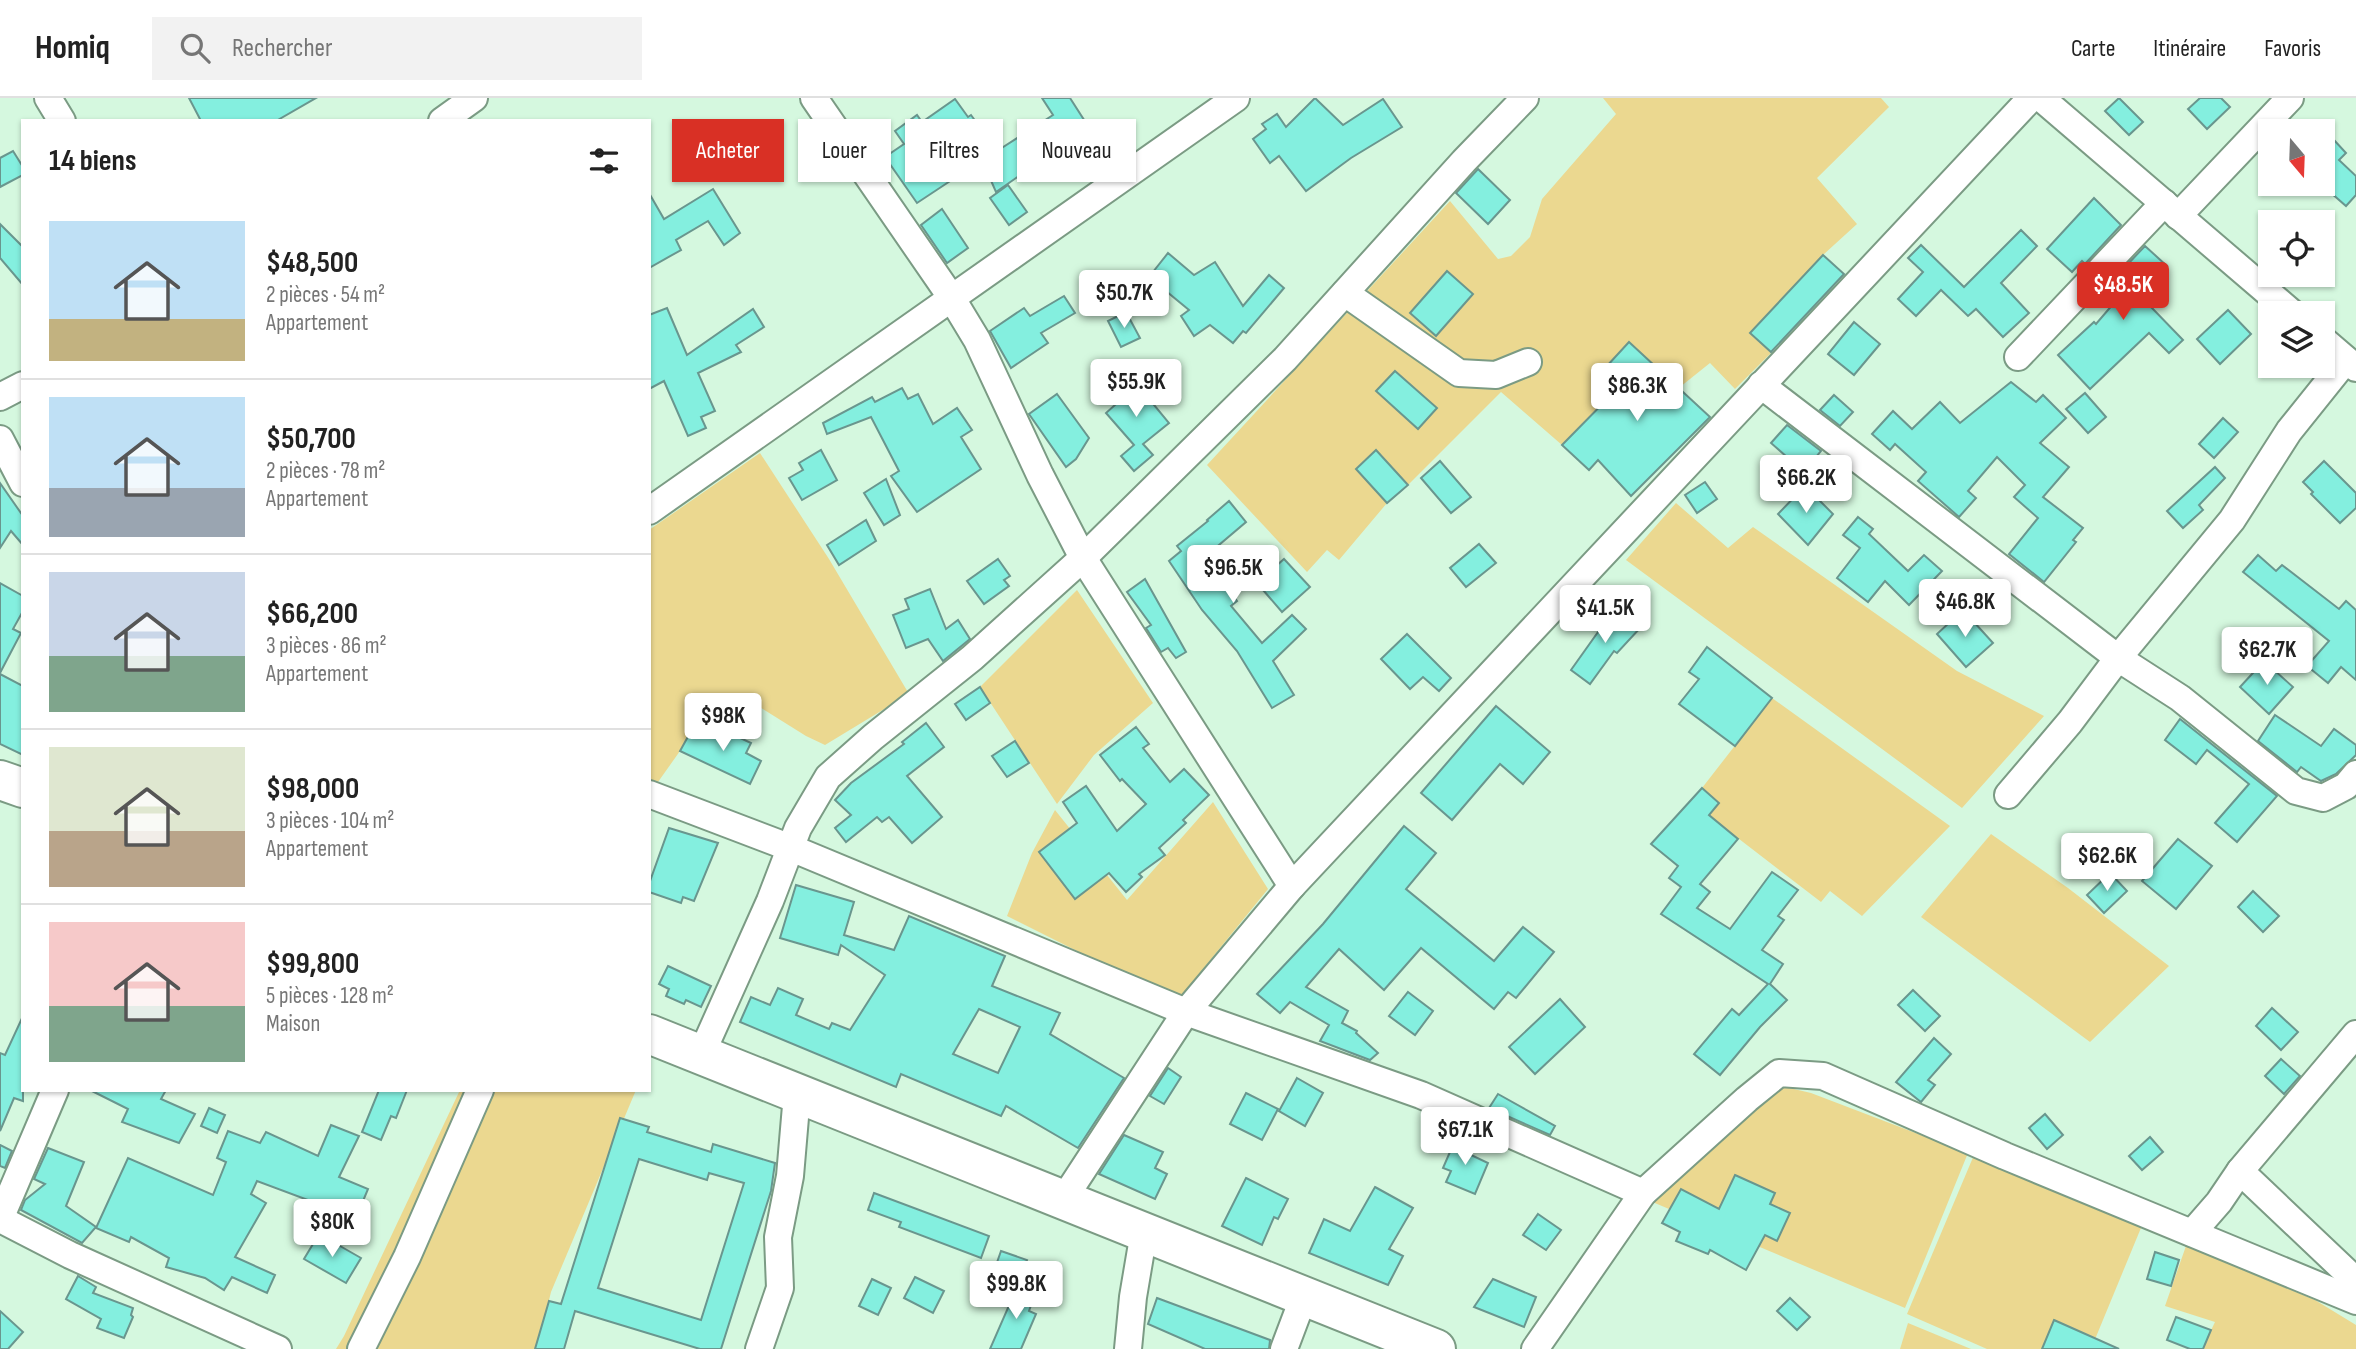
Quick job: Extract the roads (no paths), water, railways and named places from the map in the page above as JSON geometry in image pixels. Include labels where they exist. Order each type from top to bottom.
[{"type":"highway","points":[[0,780],[21,787]]},
{"type":"highway","points":[[651,1035],[1436,1349]]},
{"type":"street","points":[[48,98],[61,119]]},
{"type":"street","points":[[445,119],[474,98]]},
{"type":"street","points":[[814,98],[951,297],[977,340],[1040,475],[1083,558],[1292,886]]},
{"type":"street","points":[[651,510],[1237,98]]},
{"type":"street","points":[[701,1055],[798,828],[828,777],[873,737],[972,658],[1083,558],[1285,359],[1464,161],[1525,98]]},
{"type":"street","points":[[1063,1200],[1186,1012],[1292,886],[2031,98]]},
{"type":"street","points":[[2041,98],[2278,301]]},
{"type":"street","points":[[2018,357],[2290,98]]},
{"type":"street","points":[[1345,293],[1459,373],[1496,374],[1528,362]]},
{"type":"street","points":[[2008,795],[2232,520],[2289,431],[2351,364],[2335,350]]},
{"type":"street","points":[[1761,385],[2118,658],[2179,698],[2296,791],[2323,798],[2346,786],[2356,774]]},
{"type":"street","points":[[0,397],[21,386]]},
{"type":"street","points":[[0,439],[21,479]]},
{"type":"street","points":[[651,795],[791,848],[1186,1012],[1421,1094],[1643,1194]]},
{"type":"street","points":[[2192,1233],[2356,1034]]},
{"type":"street","points":[[1535,1349],[1643,1194],[1779,1073],[1823,1076],[2356,1301]]},
{"type":"street","points":[[54,1092],[0,1219],[70,1255],[278,1349]]},
{"type":"street","points":[[361,1349],[407,1257],[479,1092]]},
{"type":"street","points":[[759,1349],[780,1288],[778,1237],[790,1176],[797,1094]]},
{"type":"street","points":[[2241,1171],[2356,1280]]},
{"type":"street","points":[[1128,1349],[1133,1297],[1144,1233]]},
{"type":"street","points":[[1284,1349],[1304,1296]]}]
